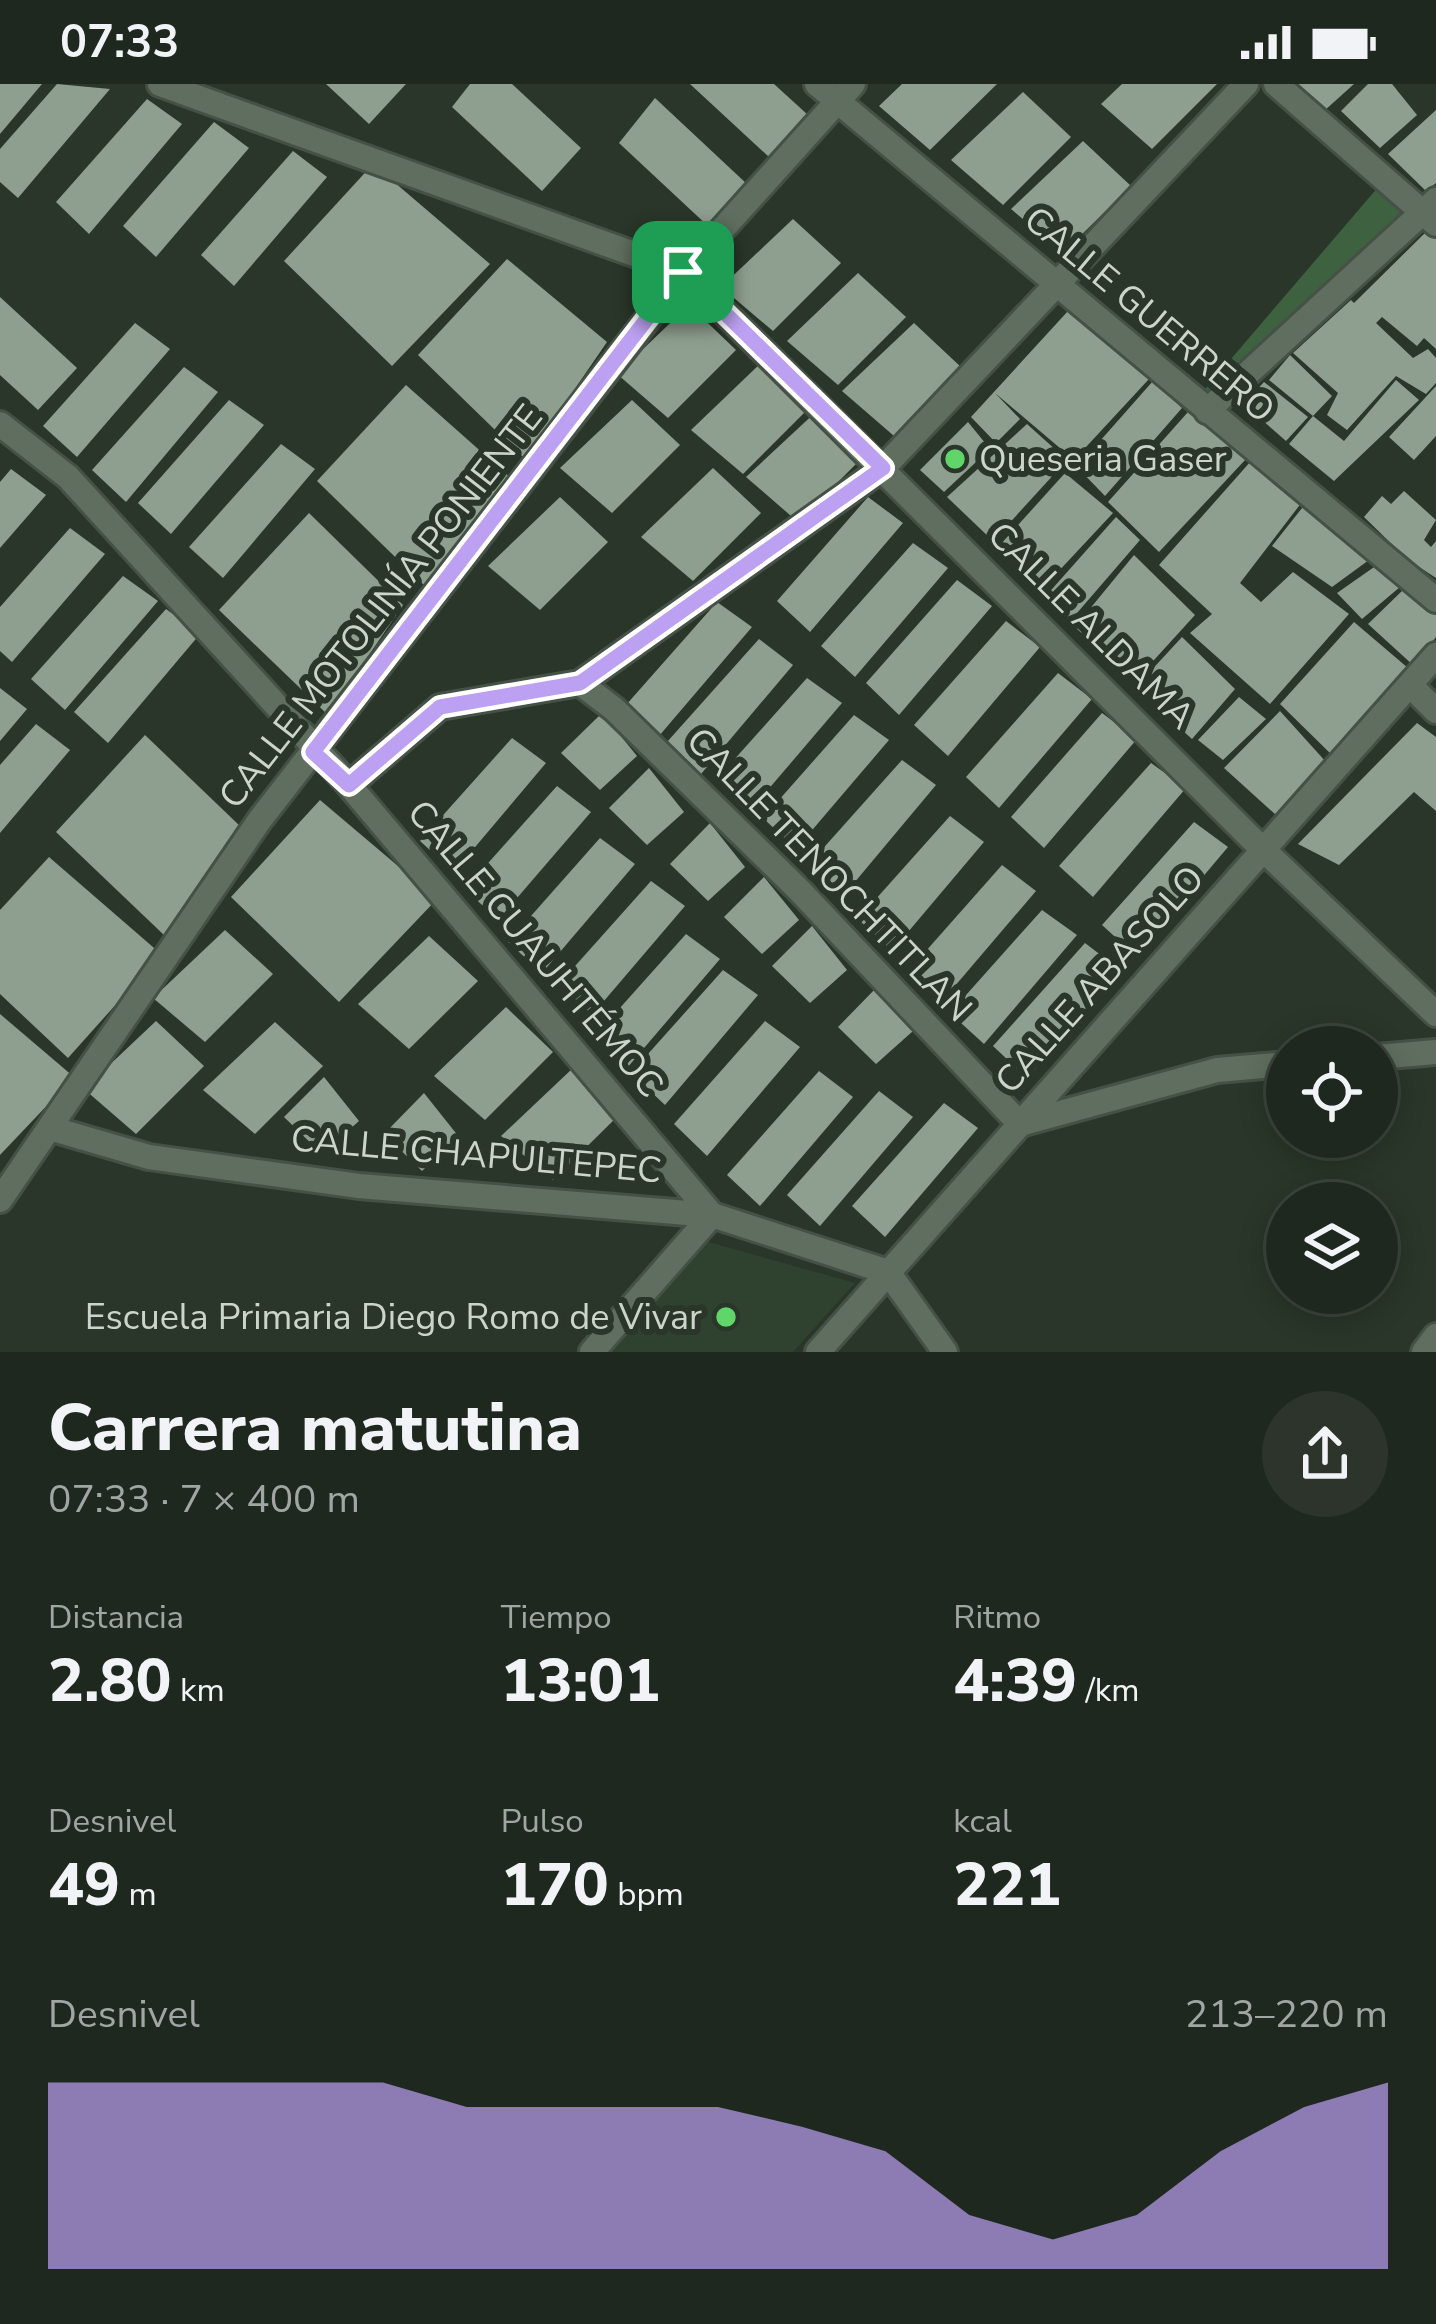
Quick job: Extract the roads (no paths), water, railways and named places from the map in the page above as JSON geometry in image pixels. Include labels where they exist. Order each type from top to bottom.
[{"type":"street","name":"CALLE ALDAMA","points":[[160,84],[683,272],[1263,849],[1436,1014]]},
{"type":"street","name":"CALLE GUERRERO","points":[[817,84],[845,93],[1057,284],[1436,600]]},
{"type":"street","points":[[349,785],[440,707],[580,683],[883,468],[1246,84]]},
{"type":"street","points":[[1207,411],[1432,212],[1276,84]]},
{"type":"street","name":"CALLE MOTOLINÍA PONIENTE","points":[[0,1200],[259,821],[683,272],[845,93]]},
{"type":"street","name":"CALLE CUAUHTÉMOC","points":[[0,424],[68,476],[313,752],[349,785],[712,1215]]},
{"type":"street","name":"CALLE ABASOLO","points":[[818,1352],[1436,655]]},
{"type":"street","name":"CALLE TENOCHTITLAN","points":[[580,683],[614,709],[799,890],[1020,1124]]},
{"type":"street","points":[[1410,685],[1436,711]]},
{"type":"street","points":[[1398,1055],[1436,1052]]},
{"type":"street","points":[[1020,1124],[1217,1070],[1266,1066]]},
{"type":"street","name":"CALLE CHAPULTEPEC","points":[[52,1129],[149,1157],[335,1183],[712,1215],[888,1272]]},
{"type":"street","points":[[592,1352],[712,1215]]},
{"type":"street","points":[[888,1272],[945,1352]]},
{"type":"street","points":[[1424,1352],[1436,1336]]},
{"type":"place","name":"Queseria Gaser","points":[[955,459]]},
{"type":"place","name":"Escuela Primaria Diego Romo de Vivar","points":[[726,1317]]}]
